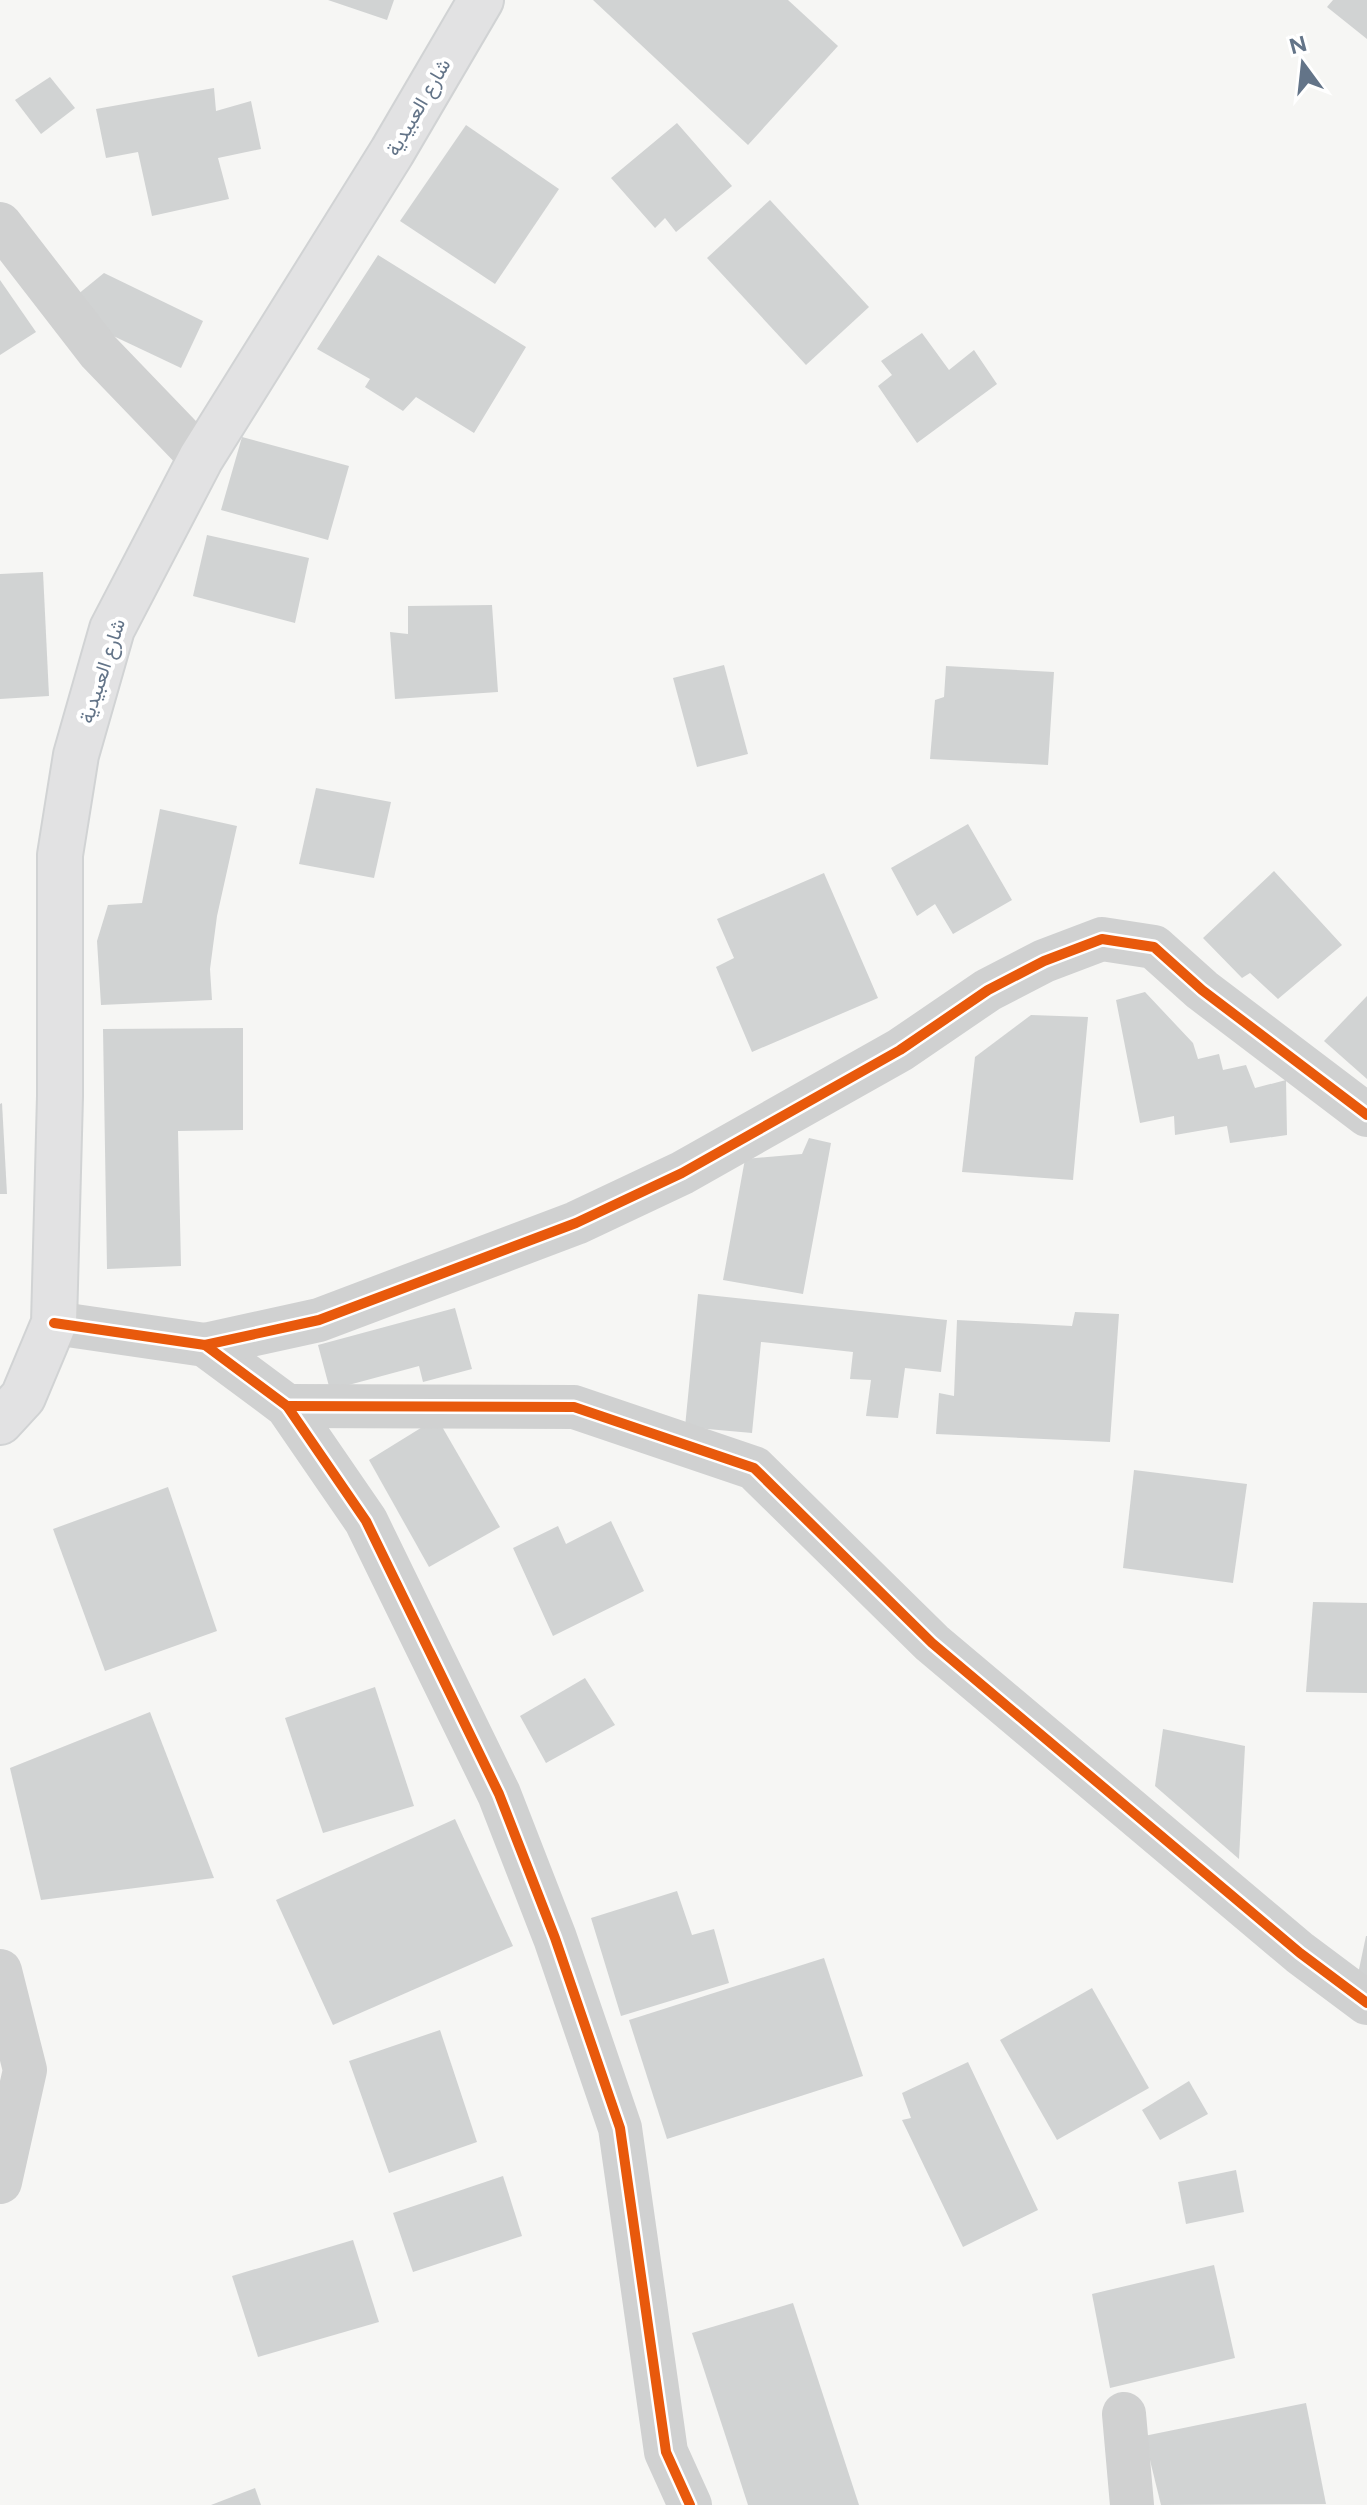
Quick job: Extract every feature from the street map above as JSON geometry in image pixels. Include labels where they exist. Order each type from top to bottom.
[{"type":"main road","name":"شارع العبيدية","points":[[0,1422],[23,1397],[54,1323],[60,1096],[60,855],[76,755],[112,629],[201,458],[392,152],[481,0]]},
{"type":"street","points":[[0,224],[99,352],[201,458]]},
{"type":"street","points":[[54,1323],[205,1345],[319,1320],[576,1223],[682,1173],[900,1050],[988,990],[1044,961],[1102,939],[1154,947],[1202,990],[1367,1115]]},
{"type":"street","points":[[205,1345],[287,1406],[366,1521],[499,1794],[555,1938],[620,2128],[666,2452],[690,2505]]},
{"type":"street","points":[[287,1406],[574,1407],[754,1468],[932,1643],[1300,1953],[1367,2003]]},
{"type":"street","points":[[0,1971],[25,2070],[0,2182]]},
{"type":"street","points":[[1124,2414],[1132,2505]]},
{"type":"building","points":[[328,0],[394,0],[387,20]]},
{"type":"building","points":[[593,0],[788,0],[838,46],[748,145]]},
{"type":"building","points":[[1333,0],[1367,0],[1367,39],[1327,7]]},
{"type":"building","points":[[50,77],[75,108],[41,134],[15,100]]},
{"type":"building","points":[[214,88],[216,111],[251,101],[261,149],[218,158],[229,199],[152,216],[138,152],[106,158],[96,109]]},
{"type":"building","points":[[677,123],[732,186],[676,232],[665,218],[655,228],[611,178]]},
{"type":"building","points":[[466,125],[559,189],[495,284],[400,221]]},
{"type":"building","points":[[770,200],[869,307],[806,365],[707,258]]},
{"type":"building","points":[[378,255],[526,347],[474,433],[416,397],[403,411],[365,387],[370,379],[317,349]]},
{"type":"building","points":[[104,273],[203,321],[181,368],[107,333],[77,295]]},
{"type":"building","points":[[0,280],[36,332],[0,355]]},
{"type":"building","points":[[922,333],[949,370],[974,350],[997,384],[917,443],[878,386],[892,375],[881,361]]},
{"type":"building","points":[[242,437],[349,466],[328,540],[221,510]]},
{"type":"building","points":[[207,535],[309,558],[295,623],[193,596]]},
{"type":"building","points":[[43,572],[49,696],[0,699],[0,574]]},
{"type":"building","points":[[492,605],[498,692],[395,699],[390,632],[408,634],[408,606]]},
{"type":"building","points":[[724,665],[748,754],[697,767],[673,678]]},
{"type":"building","points":[[946,666],[1054,672],[1048,765],[930,759],[935,700],[944,697]]},
{"type":"building","points":[[316,788],[391,802],[374,878],[299,864]]},
{"type":"building","points":[[160,809],[237,826],[217,916],[210,969],[212,1000],[101,1005],[97,941],[108,905],[142,903]]},
{"type":"building","points":[[968,824],[1012,900],[953,934],[935,904],[917,916],[891,868]]},
{"type":"building","points":[[1274,871],[1342,945],[1278,999],[1250,973],[1242,978],[1203,938]]},
{"type":"building","points":[[824,873],[878,998],[752,1052],[716,967],[734,958],[717,919]]},
{"type":"building","points":[[1145,992],[1193,1043],[1198,1059],[1219,1054],[1223,1070],[1246,1065],[1255,1088],[1286,1080],[1287,1135],[1230,1143],[1227,1126],[1175,1135],[1174,1116],[1140,1123],[1116,1000]]},
{"type":"building","points":[[1367,996],[1367,1079],[1324,1041]]},
{"type":"building","points":[[1031,1015],[1088,1017],[1073,1180],[962,1172],[975,1057]]},
{"type":"building","points":[[243,1028],[243,1130],[178,1131],[181,1266],[107,1269],[103,1029]]},
{"type":"building","points":[[2,1103],[7,1194],[0,1194]]},
{"type":"building","points":[[809,1138],[831,1143],[803,1294],[723,1280],[745,1159],[802,1154]]},
{"type":"building","points":[[698,1294],[947,1320],[941,1372],[905,1368],[898,1418],[866,1416],[871,1380],[850,1379],[853,1352],[761,1342],[752,1433],[685,1427]]},
{"type":"building","points":[[455,1308],[472,1369],[423,1382],[419,1366],[330,1390],[318,1345]]},
{"type":"building","points":[[1075,1312],[1119,1314],[1110,1442],[936,1434],[939,1393],[954,1396],[957,1320],[1072,1326]]},
{"type":"building","points":[[437,1418],[500,1527],[429,1567],[369,1460]]},
{"type":"building","points":[[1134,1470],[1247,1484],[1233,1583],[1123,1568]]},
{"type":"building","points":[[168,1487],[217,1631],[105,1671],[53,1529]]},
{"type":"building","points":[[611,1521],[644,1591],[553,1636],[513,1548],[558,1526],[566,1544]]},
{"type":"building","points":[[1313,1602],[1367,1603],[1367,1693],[1306,1692]]},
{"type":"building","points":[[585,1678],[615,1725],[546,1763],[520,1716]]},
{"type":"building","points":[[375,1687],[414,1806],[323,1833],[285,1718]]},
{"type":"building","points":[[150,1712],[214,1878],[41,1900],[10,1768]]},
{"type":"building","points":[[1163,1729],[1245,1746],[1239,1859],[1155,1786]]},
{"type":"building","points":[[455,1819],[513,1946],[333,2025],[276,1900]]},
{"type":"building","points":[[677,1891],[692,1935],[714,1929],[729,1983],[621,2016],[591,1918]]},
{"type":"building","points":[[1367,1936],[1367,1976],[1358,1974]]},
{"type":"building","points":[[824,1958],[863,2076],[667,2139],[629,2020]]},
{"type":"building","points":[[1092,1988],[1149,2088],[1057,2140],[1000,2040]]},
{"type":"building","points":[[440,2030],[477,2142],[389,2173],[349,2061]]},
{"type":"building","points":[[968,2062],[1038,2210],[963,2247],[902,2120],[911,2118],[902,2093]]},
{"type":"building","points":[[1189,2081],[1208,2114],[1160,2140],[1142,2110]]},
{"type":"building","points":[[1236,2170],[1244,2212],[1186,2224],[1178,2182]]},
{"type":"building","points":[[503,2176],[522,2236],[413,2272],[393,2213]]},
{"type":"building","points":[[353,2240],[379,2322],[258,2357],[232,2276]]},
{"type":"building","points":[[1214,2265],[1235,2358],[1110,2388],[1092,2294]]},
{"type":"building","points":[[793,2303],[859,2505],[748,2505],[692,2333]]},
{"type":"building","points":[[1306,2403],[1326,2504],[1161,2505],[1144,2436]]},
{"type":"building","points":[[255,2488],[261,2505],[211,2505]]},
{"type":"cycle path","points":[[205,1345],[319,1320],[576,1223],[682,1173],[900,1050],[988,990],[1044,961],[1102,939],[1154,947],[1202,990],[1367,1115]]},
{"type":"cycle path","points":[[54,1323],[205,1345],[287,1406],[366,1521],[499,1794],[555,1938],[620,2128],[666,2452],[690,2505]]},
{"type":"cycle path","points":[[287,1406],[574,1407],[754,1468],[932,1643],[1300,1953],[1367,2003]]}]
